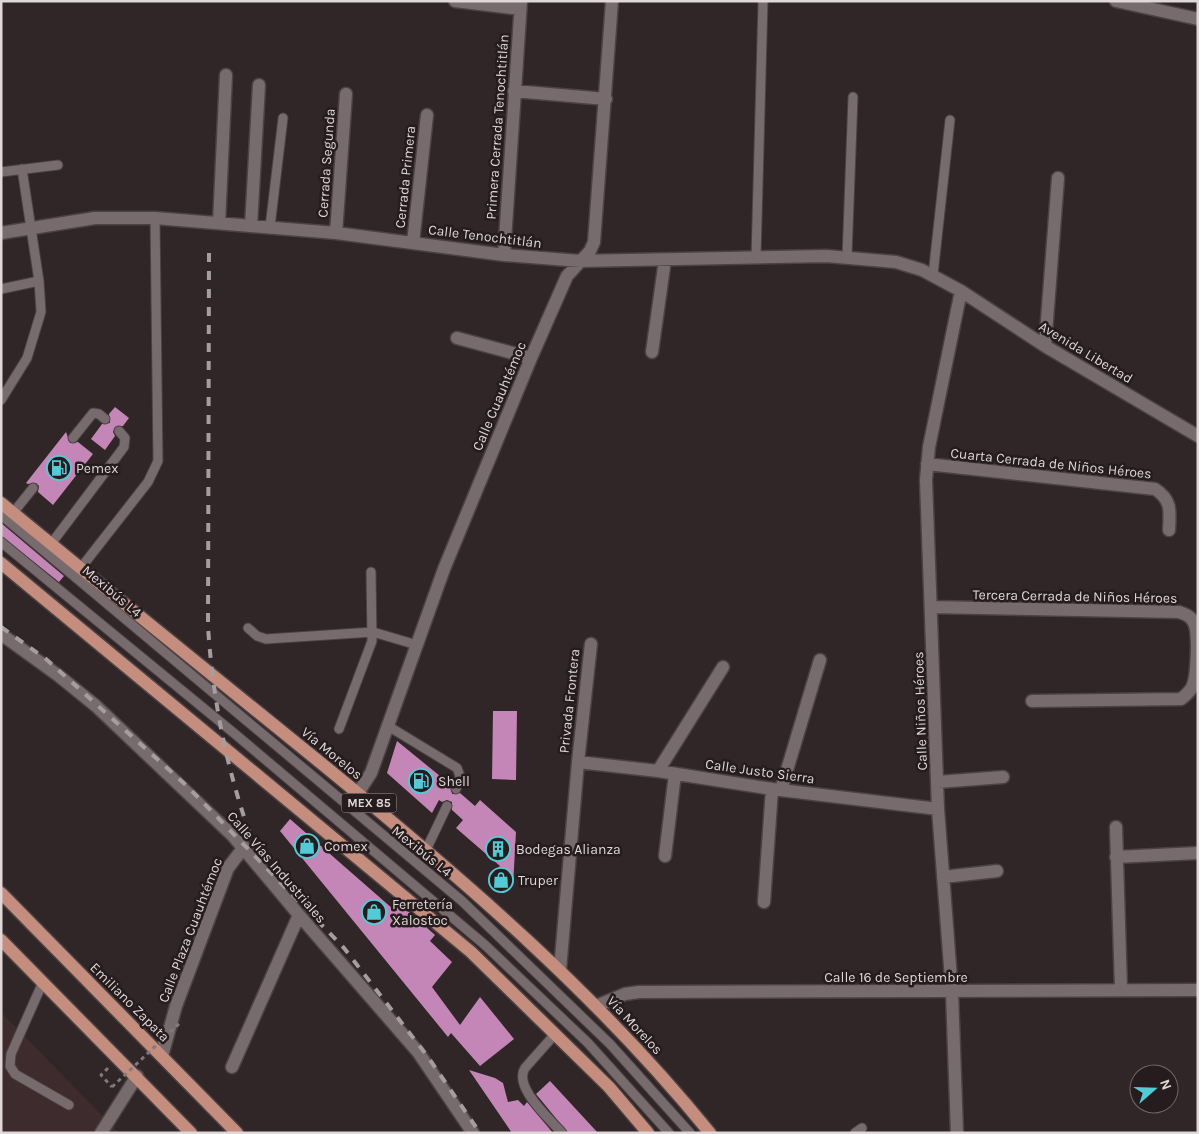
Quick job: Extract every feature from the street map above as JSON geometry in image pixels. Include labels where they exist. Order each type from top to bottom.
[{"type":"main road","name":"Vía Morelos","points":[[1,502],[7,514],[51,544],[358,793],[502,916],[560,970],[649,1061],[710,1133]]},
{"type":"main road","points":[[1,562],[471,952],[556,1033],[609,1087],[642,1131]]},
{"type":"main road","name":"Emiliano Zapata","points":[[1,893],[237,1133]]},
{"type":"main road","points":[[1,940],[137,1076],[191,1133]]},
{"type":"street","points":[[455,1],[520,5]]},
{"type":"street","name":"Calle Cuauhtémoc","points":[[358,793],[371,773],[444,569],[531,358],[568,276],[590,251],[594,242],[612,1]]},
{"type":"street","points":[[1116,1],[1198,20]]},
{"type":"street","name":"Primera Cerrada Tenochtitlán","points":[[504,255],[520,5]]},
{"type":"street","points":[[218,223],[226,75]]},
{"type":"street","points":[[251,226],[259,85]]},
{"type":"street","points":[[514,91],[606,99]]},
{"type":"street","name":"Cerrada Segunda","points":[[336,233],[346,94]]},
{"type":"street","name":"Cerrada Primera","points":[[413,243],[426,115]]},
{"type":"street","points":[[1045,346],[1058,178]]},
{"type":"street","name":"Calle Tenochtitlán","points":[[1,233],[95,218],[155,218],[336,233],[504,255],[580,261],[847,257],[896,262],[933,275],[961,291]]},
{"type":"street","points":[[652,352],[665,260]]},
{"type":"street","name":"Avenida Libertad","points":[[961,291],[1045,346],[1198,436]]},
{"type":"street","name":"Calle Niños Héroes","points":[[957,1133],[952,992],[938,809],[926,464],[961,291]]},
{"type":"street","points":[[457,338],[531,358]]},
{"type":"street","name":"Cuarta Cerrada de Niños Héroes","points":[[926,464],[1155,489],[1168,501],[1170,509],[1169,530]]},
{"type":"street","name":"Tercera Cerrada de Niños Héroes","points":[[930,607],[1179,612],[1186,614],[1194,623],[1197,632],[1195,677],[1188,694],[1180,699],[1032,701]]},
{"type":"street","name":"Calle Vías Industriales","points":[[1,634],[96,706],[244,847],[298,915],[418,1052],[473,1133]]},
{"type":"street","name":"Privada Frontera","points":[[560,970],[578,762],[591,644]]},
{"type":"street","points":[[764,902],[776,789],[820,660]]},
{"type":"street","points":[[658,771],[723,667]]},
{"type":"street","name":"Calle Justo Sierra","points":[[578,762],[938,809]]},
{"type":"street","points":[[665,856],[675,774]]},
{"type":"street","points":[[938,782],[1003,777]]},
{"type":"street","points":[[1116,827],[1121,989]]},
{"type":"street","name":"Calle Plaza Cuauhtémoc","points":[[162,1056],[176,1006],[228,868],[244,847]]},
{"type":"street","points":[[1116,857],[1198,853]]},
{"type":"street","points":[[943,877],[997,871]]},
{"type":"street","points":[[232,1067],[298,915]]},
{"type":"street","name":"Calle 16 de Septiembre","points":[[596,1006],[625,994],[638,992],[1198,990]]},
{"type":"street","points":[[100,1133],[137,1076]]},
{"type":"lane","points":[[756,258],[763,1]]},
{"type":"lane","points":[[847,257],[853,97]]},
{"type":"lane","points":[[270,228],[283,118]]},
{"type":"lane","points":[[933,275],[950,120]]},
{"type":"lane","points":[[1,172],[58,166]]},
{"type":"lane","points":[[1,400],[27,358],[41,312],[40,281],[22,169]]},
{"type":"lane","points":[[80,569],[148,482],[158,460],[155,218]]},
{"type":"lane","points":[[1,289],[40,281]]},
{"type":"lane","points":[[73,438],[93,413],[100,414],[105,419]]},
{"type":"lane","points":[[51,544],[124,447],[125,438],[120,430]]},
{"type":"lane","points":[[7,514],[33,488]]},
{"type":"lane","name":"Mexibús L4","points":[[7,514],[462,901],[610,1044],[690,1133]]},
{"type":"lane","points":[[1,542],[235,734],[485,945],[588,1043],[669,1133]]},
{"type":"lane","points":[[339,729],[372,641],[371,572]]},
{"type":"lane","points":[[248,628],[257,636],[266,638],[373,632],[417,645]]},
{"type":"lane","points":[[388,726],[457,768],[460,776],[456,789]]},
{"type":"lane","points":[[426,850],[447,806]]},
{"type":"lane","points":[[43,982],[10,1054],[10,1066],[15,1074],[69,1105]]},
{"type":"lane","points":[[556,1033],[525,1068],[522,1081],[530,1096],[562,1133]]},
{"type":"path","points":[[100,1075],[112,1087],[181,1022]]},
{"type":"shaded area","points":[[1,1012],[119,1133],[1,1133]]},
{"type":"building","name":"Pemex","points":[[115,407],[129,418],[123,426],[115,427],[113,432],[115,436],[105,450],[91,439],[102,424],[110,423],[109,414]]},
{"type":"building","name":"Pemex","points":[[66,432],[70,443],[78,442],[93,454],[53,505],[38,492],[39,486],[36,483],[26,483]]},
{"type":"building","points":[[1,523],[64,576],[59,582],[1,536]]},
{"type":"building","points":[[493,711],[517,711],[516,780],[492,779]]},
{"type":"building","points":[[397,741],[451,785],[452,794],[460,793],[475,806],[480,800],[516,832],[513,886],[495,871],[500,866],[456,828],[463,820],[452,810],[452,802],[447,800],[442,802],[439,800],[432,813],[387,773]]},
{"type":"building","points":[[290,819],[393,909],[399,903],[435,935],[430,941],[452,962],[432,987],[460,1025],[480,997],[514,1039],[480,1066],[451,1033],[448,1037],[280,831]]},
{"type":"building","points":[[469,1070],[495,1078],[503,1083],[508,1102],[518,1100],[524,1106],[527,1102],[553,1133],[512,1133]]},
{"type":"building","points":[[550,1081],[598,1133],[568,1133],[536,1094]]},
{"type":"railway","points":[[209,253],[208,626],[210,656],[224,743],[239,800],[258,856]]},
{"type":"railway","points":[[1,627],[46,659],[187,786],[344,948],[428,1057],[480,1133]]},
{"type":"place","name":"Pemex","points":[[59,468]]},
{"type":"place","name":"Shell","points":[[421,781]]},
{"type":"place","name":"Comex","points":[[307,846]]},
{"type":"place","name":"Bodegas Alianza","points":[[498,849]]},
{"type":"place","name":"Truper","points":[[501,880]]},
{"type":"place","name":"Ferretería Xalostoc","points":[[374,912]]}]
